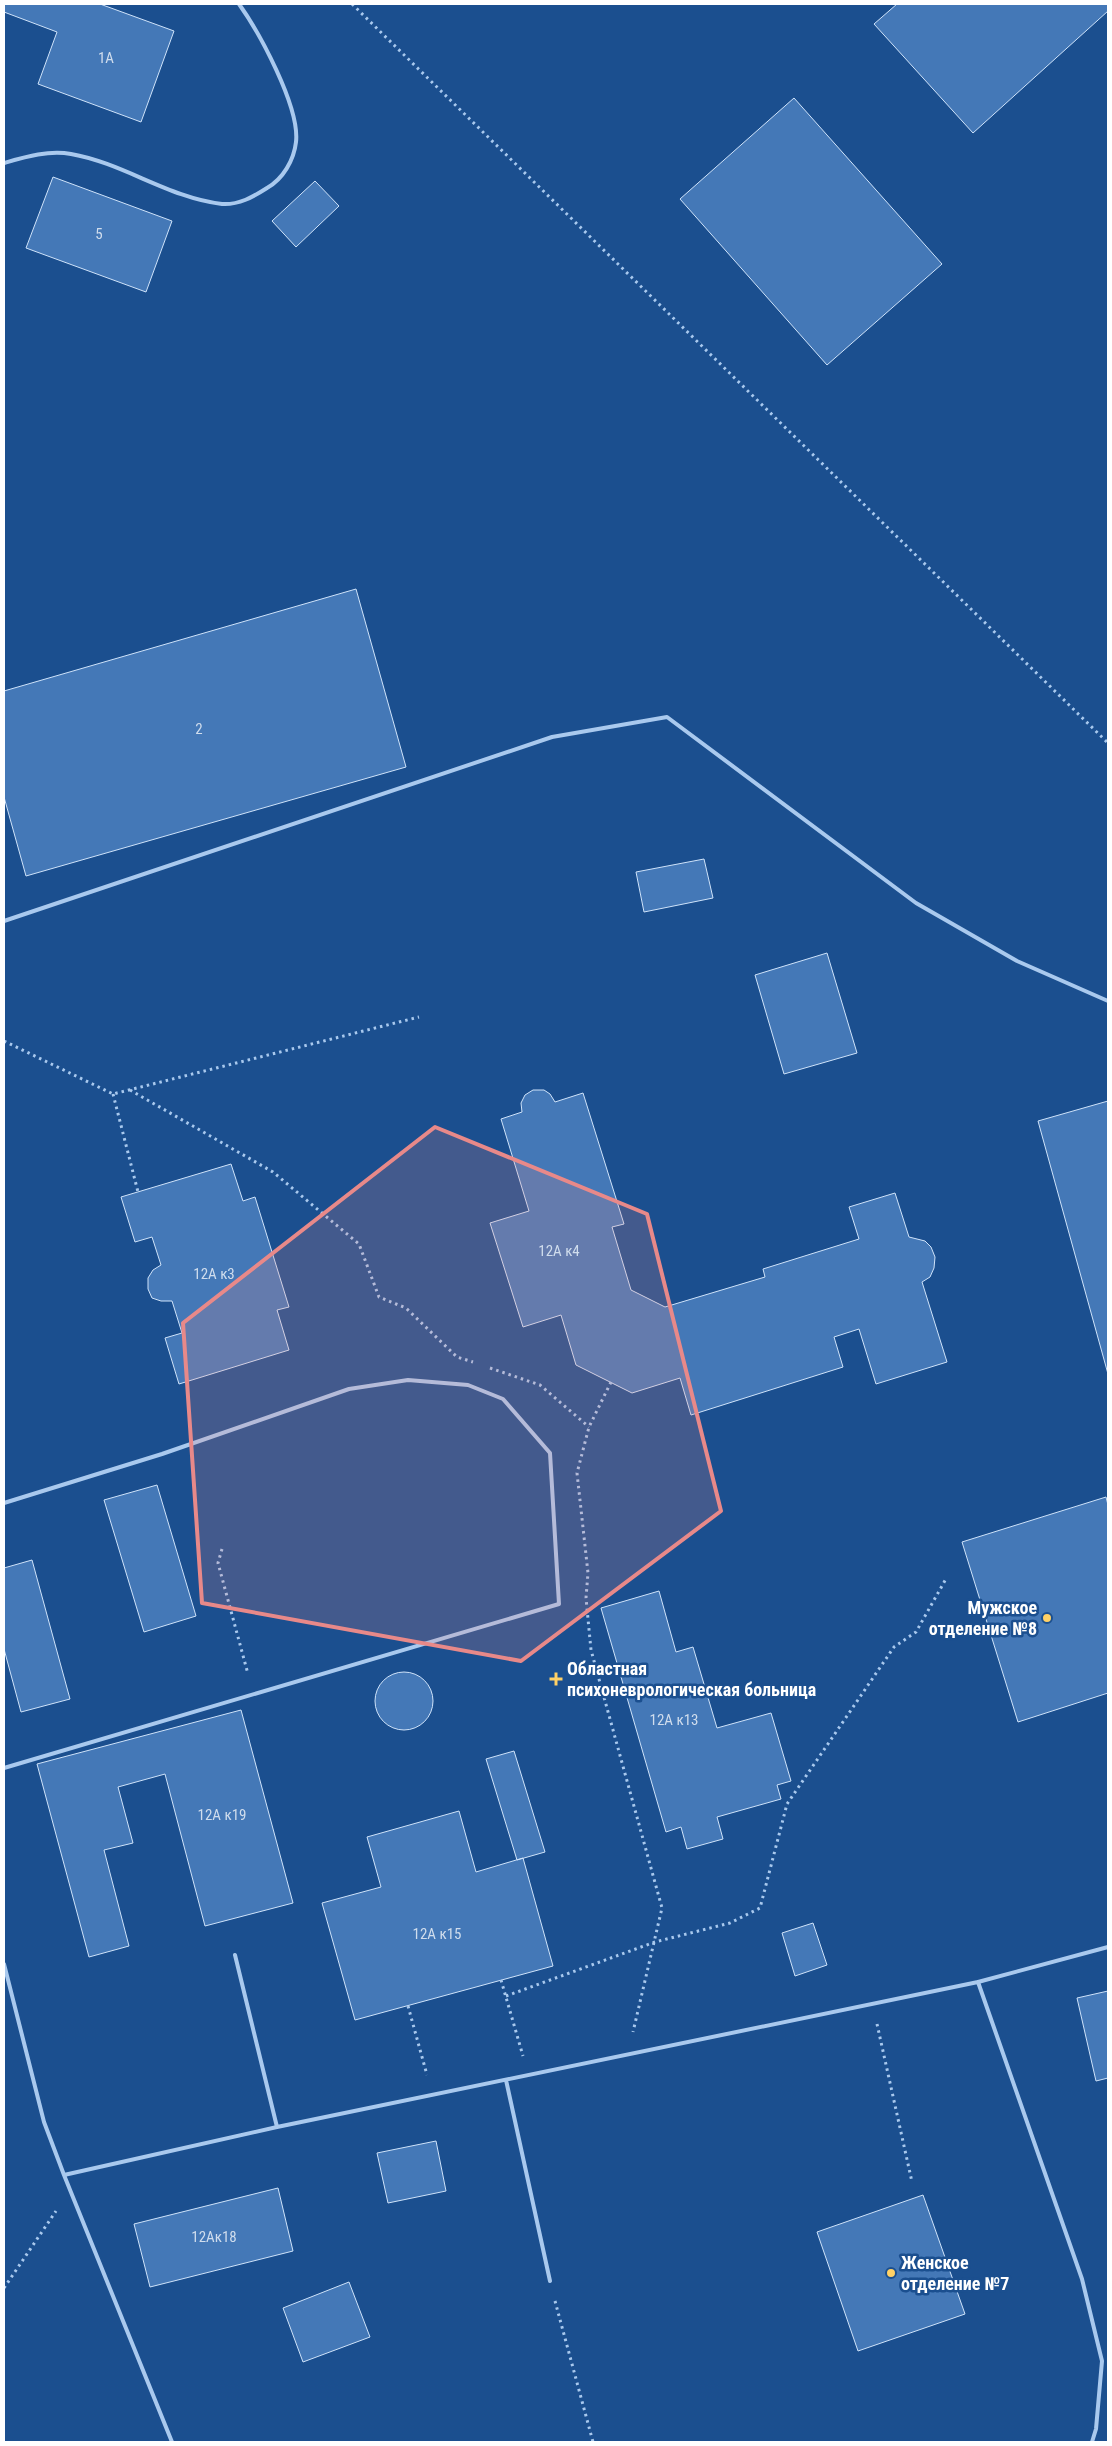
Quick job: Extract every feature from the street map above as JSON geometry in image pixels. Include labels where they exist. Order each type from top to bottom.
[{"type":"lane","points":[[4,163],[49,153],[70,153],[94,160],[200,200],[224,204],[248,200],[276,183],[289,165],[296,142],[295,121],[276,69],[251,21],[239,4]]},
{"type":"lane","points":[[4,921],[552,737],[667,717],[916,903],[1017,961],[1108,1001]]},
{"type":"lane","points":[[4,1503],[162,1454],[349,1389],[408,1380],[468,1385],[503,1399],[550,1453],[559,1604],[4,1768]]},
{"type":"lane","points":[[64,2175],[433,2095],[978,1982],[1108,1946]]},
{"type":"lane","points":[[235,1955],[277,2128]]},
{"type":"lane","points":[[4,1964],[44,2122],[70,2192],[172,2442]]},
{"type":"lane","points":[[978,1982],[1082,2279],[1102,2361],[1096,2429],[1092,2442]]},
{"type":"lane","points":[[506,2080],[550,2281]]},
{"type":"path","points":[[352,4],[1108,743]]},
{"type":"path","points":[[4,1041],[113,1094],[419,1017]]},
{"type":"path","points":[[130,1090],[273,1172],[358,1244],[379,1297],[406,1308],[457,1357],[476,1363]]},
{"type":"path","points":[[113,1094],[138,1192]]},
{"type":"path","points":[[485,1366],[540,1385],[589,1427]]},
{"type":"path","points":[[611,1382],[589,1427],[577,1473],[588,1574],[586,1598],[591,1650],[662,1908],[628,2055]]},
{"type":"path","points":[[222,1549],[218,1563],[250,1681],[258,1693]]},
{"type":"path","points":[[506,1996],[655,1942],[730,1923],[760,1908],[787,1804],[894,1647],[916,1632],[947,1577]]},
{"type":"path","points":[[501,1980],[528,2075]]},
{"type":"path","points":[[873,2004],[912,2182]]},
{"type":"path","points":[[408,2006],[433,2095]]},
{"type":"path","points":[[4,2288],[70,2192]]},
{"type":"path","points":[[550,2281],[593,2442]]},
{"type":"highlighted area","points":[[435,1127],[647,1214],[721,1511],[521,1661],[202,1603],[183,1323]]},
{"type":"building","points":[[4,4],[100,4],[174,31],[141,122],[38,84],[57,32],[4,12]]},
{"type":"building","points":[[897,4],[1108,4],[1108,11],[973,133],[874,24]]},
{"type":"building","points":[[794,98],[942,264],[827,365],[680,199]]},
{"type":"building","points":[[53,177],[172,221],[146,292],[26,248]]},
{"type":"building","points":[[315,181],[339,206],[296,247],[272,221]]},
{"type":"building","points":[[356,589],[406,767],[26,876],[4,797],[4,691]]},
{"type":"building","points":[[704,859],[713,898],[644,912],[636,872]]},
{"type":"building","points":[[827,953],[857,1053],[784,1074],[755,975]]},
{"type":"building","points":[[533,1090],[544,1090],[550,1094],[555,1102],[583,1093],[624,1224],[612,1227],[631,1290],[665,1307],[765,1277],[763,1269],[859,1239],[849,1207],[895,1193],[909,1237],[925,1241],[931,1247],[935,1257],[934,1268],[930,1277],[922,1282],[947,1362],[876,1384],[859,1329],[834,1337],[843,1367],[691,1415],[680,1378],[632,1393],[576,1365],[561,1315],[523,1327],[490,1223],[529,1211],[501,1119],[522,1112],[521,1103],[525,1095]]},
{"type":"building","points":[[1108,1101],[1108,1374],[1038,1121]]},
{"type":"building","points":[[231,1164],[243,1201],[255,1197],[289,1307],[277,1310],[289,1350],[179,1384],[165,1338],[182,1333],[172,1301],[161,1301],[152,1298],[148,1289],[148,1278],[153,1270],[161,1265],[152,1237],[135,1242],[121,1197]]},
{"type":"building","points":[[157,1485],[196,1616],[144,1632],[104,1500]]},
{"type":"building","name":"Мужское отделение №8","points":[[1106,1497],[1108,1505],[1108,1693],[1018,1722],[962,1542]]},
{"type":"building","points":[[32,1560],[70,1699],[21,1712],[4,1649],[4,1568]]},
{"type":"building","points":[[659,1591],[676,1652],[693,1647],[717,1728],[771,1713],[791,1781],[777,1785],[781,1799],[717,1817],[723,1839],[687,1849],[681,1827],[666,1832],[601,1608]]},
{"type":"building","points":[[398,1672],[410,1672],[425,1680],[433,1695],[433,1707],[425,1722],[410,1730],[398,1730],[383,1722],[375,1707],[375,1695],[383,1680]]},
{"type":"building","points":[[241,1710],[293,1903],[205,1926],[165,1774],[118,1787],[133,1843],[104,1850],[129,1946],[89,1957],[37,1764]]},
{"type":"building","points":[[514,1751],[545,1852],[517,1860],[486,1759]]},
{"type":"building","points":[[459,1811],[476,1872],[523,1858],[553,1966],[355,2020],[322,1903],[381,1887],[367,1837]]},
{"type":"building","points":[[813,1923],[827,1965],[795,1976],[782,1933]]},
{"type":"building","points":[[1108,1991],[1108,2078],[1096,2081],[1077,1998]]},
{"type":"building","points":[[436,2141],[446,2191],[388,2203],[377,2153]]},
{"type":"building","points":[[278,2188],[293,2251],[150,2287],[134,2224]]},
{"type":"building","name":"Женское отделение №7","points":[[923,2195],[965,2314],[858,2351],[817,2232]]},
{"type":"building","points":[[349,2282],[370,2337],[303,2362],[283,2308]]},
{"type":"place","name":"Мужское отделение №8","points":[[1047,1618]]},
{"type":"place","name":"Областная психоневрологическая больница","points":[[556,1679]]},
{"type":"place","name":"Женское отделение №7","points":[[891,2273]]}]
